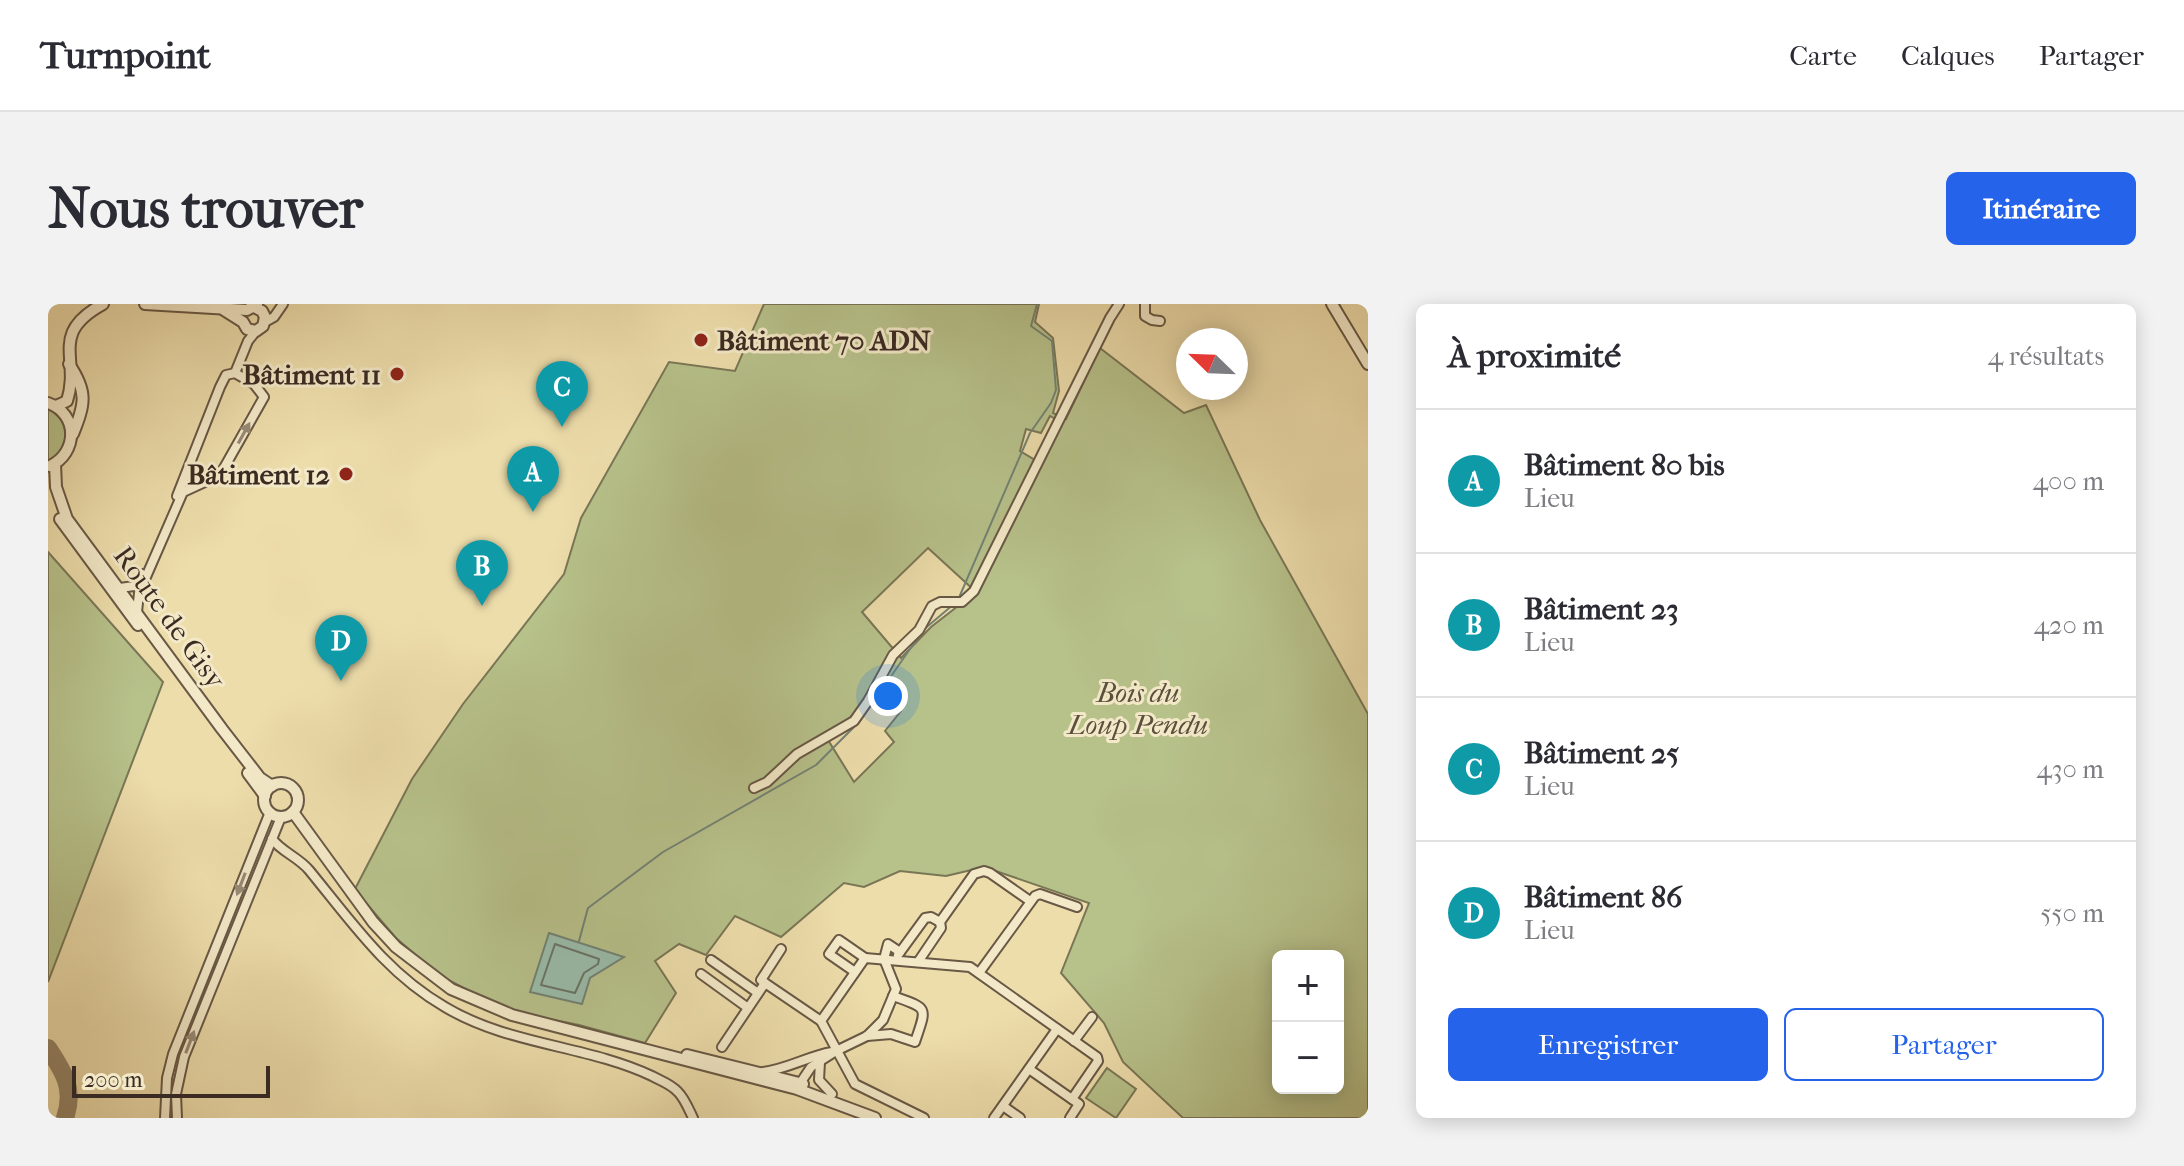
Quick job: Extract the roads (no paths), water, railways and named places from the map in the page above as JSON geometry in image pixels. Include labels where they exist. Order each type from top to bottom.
[{"type":"street","points":[[52,404],[67,401],[71,390],[64,343],[69,333],[84,314],[103,304]]},
{"type":"street","points":[[145,304],[259,310],[280,307]]},
{"type":"street","points":[[754,788],[767,782],[797,754],[854,721],[893,655],[919,630],[932,606],[940,602],[962,602],[974,591],[1119,304]]},
{"type":"street","points":[[1145,304],[1147,319],[1160,321]]},
{"type":"street","points":[[1332,304],[1368,364]]},
{"type":"street","points":[[222,309],[243,322],[247,329],[256,331]]},
{"type":"street","points":[[243,322],[243,316],[259,310]]},
{"type":"street","points":[[235,373],[248,341],[256,331],[259,310]]},
{"type":"street","points":[[51,465],[66,454],[83,406],[79,379],[67,362]]},
{"type":"street","points":[[120,592],[139,581],[226,375],[235,373],[254,384],[264,397],[220,475],[183,492],[141,590],[137,612]]},
{"type":"street","points":[[52,404],[68,419],[72,437]]},
{"type":"street","name":"Route de Gisy","points":[[51,465],[64,512],[265,796]]},
{"type":"street","name":"Route de Gisy","points":[[48,487],[65,528],[137,612],[260,778],[272,786]]},
{"type":"street","points":[[120,592],[141,590]]},
{"type":"street","points":[[165,1118],[167,1078],[173,1054],[270,812],[265,796],[272,786],[285,783],[294,789],[298,799],[293,812],[281,817],[184,1057],[176,1094],[177,1118]]},
{"type":"street","points":[[270,812],[281,817]]},
{"type":"street","points":[[293,812],[373,922],[396,947],[451,989],[512,1015],[832,1094],[870,1116]]},
{"type":"street","points":[[272,839],[280,849],[307,867],[348,922],[381,958],[427,996],[465,1018],[504,1033],[632,1067],[678,1091],[693,1118]]},
{"type":"street","points":[[918,962],[941,928],[940,922],[974,874],[984,871],[1030,901]]},
{"type":"street","points":[[979,973],[1030,901],[1040,894],[1077,907]]},
{"type":"street","points":[[898,956],[925,918],[931,917],[940,922]]},
{"type":"street","points":[[855,972],[829,954],[839,940],[865,958],[898,956],[918,962],[970,967],[1097,1057],[1098,1061],[1072,1099]]},
{"type":"street","points":[[797,1084],[808,1070],[836,1051],[867,1036],[883,1020],[896,986],[884,959],[888,944],[898,956]]},
{"type":"street","points":[[781,949],[761,980],[821,1021],[855,1084],[924,1118]]},
{"type":"street","points":[[821,1021],[865,958]]},
{"type":"street","points":[[711,960],[758,993]]},
{"type":"street","points":[[701,974],[748,1008]]},
{"type":"street","points":[[722,1047],[765,983]]},
{"type":"street","points":[[867,1036],[891,1034],[915,1042],[924,1015],[920,1006],[893,996]]},
{"type":"street","points":[[1074,1041],[1092,1017]]},
{"type":"street","points":[[883,1020],[891,1034]]},
{"type":"street","points":[[994,1118],[1057,1029]]},
{"type":"street","points":[[763,1072],[781,1070],[818,1054],[836,1051]]},
{"type":"street","points":[[661,1052],[707,1058],[763,1072],[870,1116]]},
{"type":"street","points":[[820,1062],[819,1080],[832,1094]]},
{"type":"street","points":[[797,1084],[799,1063]]},
{"type":"street","points":[[1029,1069],[1079,1104],[1070,1118]]},
{"type":"street","points":[[1003,1106],[1020,1118]]},
{"type":"water","points":[[549,933],[624,957],[590,978],[582,1004],[530,992]]},
{"type":"waterway","points":[[958,600],[1030,433],[1051,403],[1056,390],[1052,341],[1031,326],[1037,304]]},
{"type":"waterway","points":[[922,631],[954,604]]},
{"type":"waterway","points":[[579,941],[588,908],[663,852],[816,765],[860,721],[919,636]]},
{"type":"place","name":"Bâtiment 70 ADN","points":[[701,340]]},
{"type":"place","name":"Bâtiment 11","points":[[397,374]]},
{"type":"place","name":"Bâtiment 25","points":[[562,427]]},
{"type":"place","name":"Bâtiment 12","points":[[346,474]]},
{"type":"place","name":"Bâtiment 80 bis","points":[[533,512]]},
{"type":"place","name":"Bâtiment 23","points":[[482,606]]},
{"type":"place","name":"Bâtiment 86","points":[[341,681]]},
{"type":"park label","name":"Bois du Loup Pendu","points":[[1138,708]]}]
